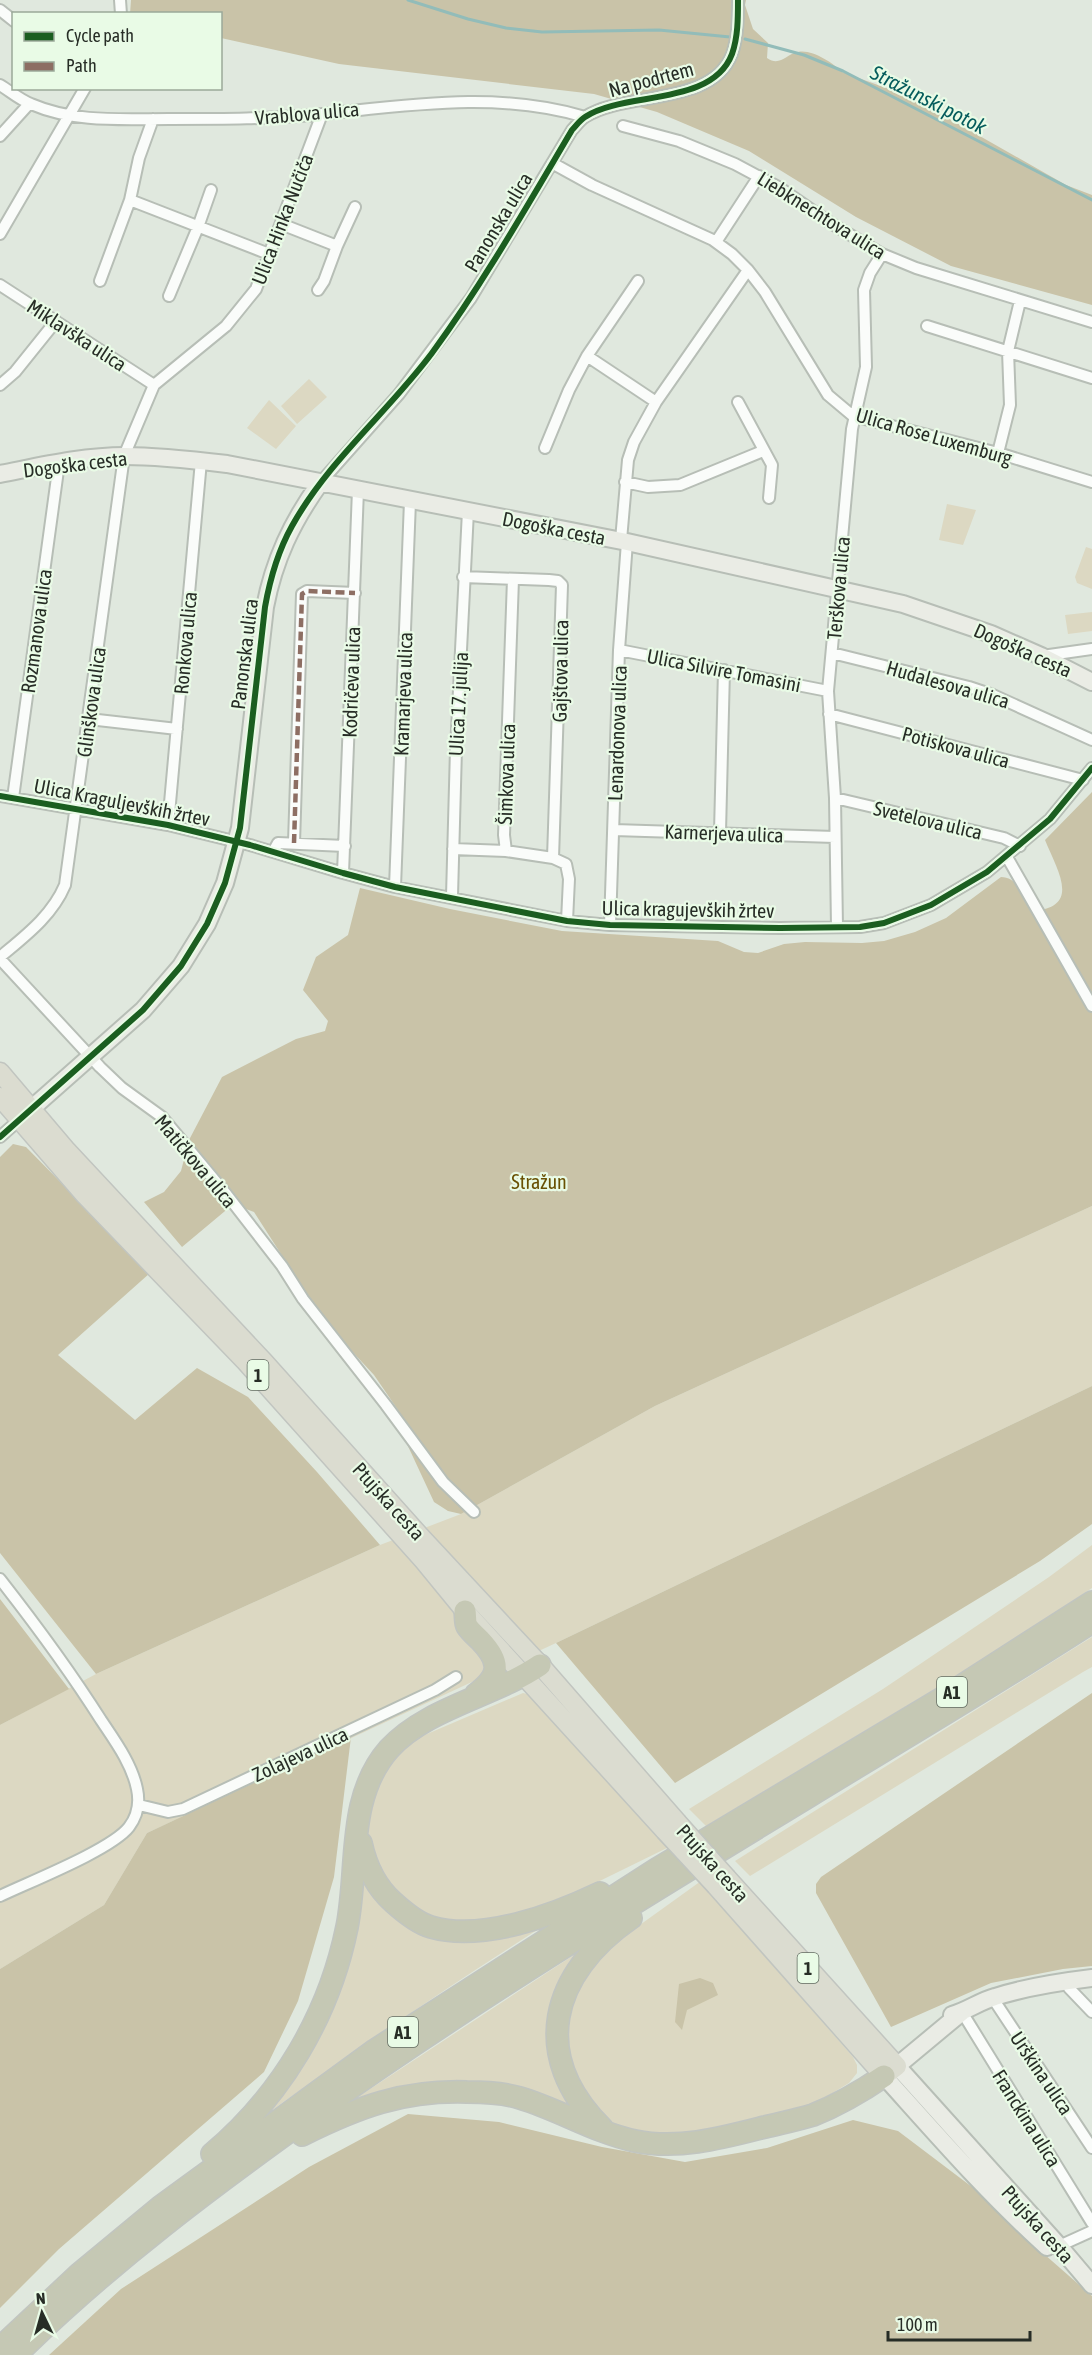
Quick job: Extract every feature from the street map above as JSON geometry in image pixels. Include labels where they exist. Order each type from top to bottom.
[{"type":"highway","name":"A1","points":[[0,2348],[79,2274],[160,2207],[375,2050],[660,1877],[1092,1602]]},
{"type":"highway","points":[[463,1703],[494,1677],[496,1669],[495,1659],[488,1648],[466,1625],[465,1611]]},
{"type":"highway","name":"A1","points":[[16,2355],[102,2277],[175,2217],[248,2160],[400,2054],[660,1877],[951,1711],[1092,1622]]},
{"type":"highway","points":[[160,2207],[168,2191],[217,2150],[268,2099],[321,2014],[337,1968],[348,1926],[360,1806],[370,1777],[390,1748],[424,1723],[532,1670]]},
{"type":"highway","points":[[358,1826],[366,1863],[376,1884],[403,1911],[417,1921],[441,1929],[474,1931],[505,1926],[586,1900],[636,1873],[660,1877],[659,1898],[623,1923],[581,1965],[568,1986],[560,2008],[556,2037],[559,2059],[565,2076],[573,2094],[607,2133]]},
{"type":"highway","points":[[248,2160],[265,2157],[336,2118],[374,2104],[434,2091],[482,2092],[518,2097],[558,2111],[586,2126],[635,2141],[686,2144],[812,2115],[827,2108],[887,2067]]},
{"type":"main road","name":"Ptujska cesta","points":[[0,1072],[26,1114],[85,1195],[246,1362],[424,1561],[465,1611],[532,1670]]},
{"type":"main road","name":"Ptujska cesta","points":[[0,1096],[26,1114],[67,1151],[256,1353],[420,1536],[532,1670],[887,2067]]},
{"type":"street","name":"Na podrtem","points":[[585,117],[607,108],[690,89],[712,79],[725,68],[731,56],[735,43],[738,0]]},
{"type":"street","points":[[0,10],[12,19]]},
{"type":"street","name":"Vrablova ulica","points":[[0,85],[29,104],[68,116],[94,120],[249,118],[322,114],[402,104],[494,102],[550,108],[585,117]]},
{"type":"street","points":[[0,234],[84,90]]},
{"type":"street","points":[[0,136],[29,104]]},
{"type":"street","name":"Ulica Hinka Nučiča","points":[[124,456],[154,384],[226,326],[256,289],[322,114]]},
{"type":"street","name":"Panonska ulica","points":[[26,1114],[143,1010],[170,981],[191,951],[217,902],[237,841],[244,803],[265,607],[269,584],[282,545],[320,483],[399,394],[453,324],[500,252],[572,130],[585,117]]},
{"type":"street","points":[[100,281],[130,200],[139,159],[153,119]]},
{"type":"street","name":"Liebknechtova ulica","points":[[623,126],[679,141],[718,155],[780,188],[829,222],[882,254],[915,268],[1020,302],[1092,322]]},
{"type":"street","name":"Ulica Rose Luxemburg","points":[[552,163],[592,185],[716,242],[748,270],[765,292],[816,379],[828,395],[853,416],[998,453],[1092,482]]},
{"type":"street","points":[[716,242],[759,176]]},
{"type":"street","points":[[169,296],[211,190]]},
{"type":"street","points":[[130,200],[269,254]]},
{"type":"street","points":[[318,290],[324,281],[355,207]]},
{"type":"street","points":[[281,224],[337,246]]},
{"type":"street","name":"Terškova ulica","points":[[837,927],[834,837],[836,798],[828,690],[853,416],[866,367],[864,290],[870,273],[882,254]]},
{"type":"street","name":"Lenardonova ulica","points":[[610,925],[625,482],[628,460],[634,442],[656,402],[748,270]]},
{"type":"street","points":[[545,448],[568,390],[587,356],[638,281]]},
{"type":"street","name":"Miklavška ulica","points":[[0,285],[154,384]]},
{"type":"street","points":[[998,453],[1010,405],[1008,351],[1020,302]]},
{"type":"street","points":[[0,385],[15,372],[56,321]]},
{"type":"street","points":[[927,326],[1092,378]]},
{"type":"street","points":[[587,356],[656,402]]},
{"type":"street","points":[[738,402],[772,465],[773,474],[769,498]]},
{"type":"street","points":[[625,482],[648,487],[680,485],[763,451]]},
{"type":"street","name":"Dogoška cesta","points":[[0,474],[58,463],[124,456],[227,464],[624,541],[836,588],[927,611],[991,634],[1092,682]]},
{"type":"street","name":"Glinškova ulica","points":[[0,958],[50,913],[65,885],[124,456]]},
{"type":"street","name":"Ronkova ulica","points":[[168,825],[201,461]]},
{"type":"street","name":"Rozmanova ulica","points":[[13,798],[58,463]]},
{"type":"street","name":"Kodričeva ulica","points":[[343,873],[358,490]]},
{"type":"street","name":"Kramarjeva ulica","points":[[395,887],[410,501]]},
{"type":"street","name":"Ulica 17. julija","points":[[452,896],[468,511]]},
{"type":"street","name":"Gajštova ulica","points":[[464,577],[558,581],[562,585],[553,858]]},
{"type":"street","name":"Šimkova ulica","points":[[513,579],[504,835],[506,851],[553,858]]},
{"type":"street","points":[[294,843],[302,594],[307,591],[355,593]]},
{"type":"street","points":[[1041,656],[1092,649]]},
{"type":"street","name":"Ulica Silvire Tomasini","points":[[619,650],[828,690]]},
{"type":"street","name":"Hudalesova ulica","points":[[832,653],[993,695],[1092,740]]},
{"type":"street","points":[[720,832],[724,670]]},
{"type":"street","name":"Potiskova ulica","points":[[829,714],[1083,780]]},
{"type":"street","points":[[89,719],[177,729]]},
{"type":"street","name":"Ulica kragujevških žrtev","points":[[237,841],[395,887],[452,896],[567,921],[610,925],[860,927],[884,923],[923,908],[959,890],[1006,857],[1050,819],[1092,768]]},
{"type":"street","name":"Ulica Kraguljevških žrtev","points":[[0,796],[168,825],[237,841]]},
{"type":"street","name":"Svetelova ulica","points":[[836,798],[1004,838],[1020,846]]},
{"type":"street","name":"Karnerjeva ulica","points":[[614,830],[834,837]]},
{"type":"street","points":[[273,852],[278,843],[345,846]]},
{"type":"street","points":[[453,849],[506,851]]},
{"type":"street","points":[[1006,857],[1092,1006]]},
{"type":"street","points":[[553,858],[562,861],[568,869],[567,921]]},
{"type":"street","name":"Matičkova ulica","points":[[0,958],[122,1088],[162,1117],[282,1266],[303,1299],[443,1482],[474,1512]]},
{"type":"street","points":[[0,1137],[26,1114]]},
{"type":"street","points":[[0,1579],[71,1674],[119,1747],[133,1774],[139,1805],[127,1829],[105,1846],[0,1896]]},
{"type":"street","name":"Zolajeva ulica","points":[[139,1805],[168,1812],[183,1809],[435,1690],[456,1677]]},
{"type":"street","points":[[887,2067],[939,2021],[992,1997],[1092,1978]]},
{"type":"street","points":[[1068,1981],[1069,1988],[1092,2012]]},
{"type":"street","name":"Urškina ulica","points":[[992,1997],[1092,2148]]},
{"type":"street","name":"Franckina ulica","points":[[962,2012],[1092,2223]]},
{"type":"street","name":"Ptujska cesta","points":[[887,2067],[1059,2246],[1089,2281]]},
{"type":"street","name":"Ptujska cesta","points":[[887,2067],[987,2191],[1059,2258],[1089,2281]]},
{"type":"street","points":[[1059,2246],[1092,2231]]},
{"type":"shaded area","points":[[309,379],[327,397],[297,424],[281,406]]},
{"type":"shaded area","points":[[269,400],[296,426],[276,449],[247,428]]},
{"type":"shaded area","points":[[947,504],[976,510],[963,545],[939,540]]},
{"type":"shaded area","points":[[1086,547],[1092,549],[1092,589],[1077,583],[1075,577]]},
{"type":"shaded area","points":[[1092,612],[1092,631],[1068,634],[1065,615]]},
{"type":"shaded area","points":[[1092,1206],[1092,1386],[556,1643],[147,1833],[104,1905],[0,1969],[0,1725],[96,1674],[380,1545],[461,1514],[655,1406]]},
{"type":"shaded area","points":[[1092,1545],[1092,1588],[985,1659],[706,1826],[689,1809],[883,1689],[1049,1577]]},
{"type":"shaded area","points":[[1092,1637],[1092,1667],[750,1876],[735,1861]]},
{"type":"shaded area","points":[[523,1693],[531,1695],[671,1846],[563,1899],[515,1919],[447,1924],[397,1901],[365,1850],[370,1795],[380,1773],[413,1740]]},
{"type":"shaded area","points":[[360,1855],[421,1928],[556,1918],[386,2030],[284,2101],[258,2123],[311,2043]]},
{"type":"shaded area","points":[[701,1881],[853,2057],[857,2065],[857,2073],[849,2083],[816,2103],[760,2124],[711,2133],[640,2136],[611,2123],[579,2095],[562,2041],[571,1996],[589,1966],[612,1945]]},
{"type":"shaded area","points":[[586,1947],[555,2010],[586,2120],[497,2090],[326,2118]]},
{"type":"green space","points":[[131,0],[746,0],[745,5],[753,29],[768,43],[767,58],[779,61],[798,52],[816,55],[842,72],[911,97],[1066,185],[1092,195],[1092,305],[951,266],[856,217],[749,151],[657,112],[594,94],[339,64],[222,38],[222,12],[130,12]]},
{"type":"green space","name":"Stražun","points":[[1092,792],[1092,1206],[655,1406],[461,1514],[448,1511],[434,1502],[400,1429],[398,1410],[374,1375],[335,1333],[308,1296],[254,1212],[246,1209],[237,1201],[182,1247],[144,1202],[164,1192],[181,1171],[189,1140],[222,1077],[296,1039],[325,1031],[328,1021],[303,990],[316,957],[348,935],[360,888],[450,909],[562,931],[718,941],[744,952],[758,953],[784,944],[805,942],[884,941],[915,932],[946,918],[1001,877],[1012,880],[1016,884],[1031,911],[1047,908],[1057,903],[1062,886],[1060,875],[1045,840]]},
{"type":"green space","points":[[13,1144],[26,1147],[150,1273],[58,1355],[135,1420],[197,1368],[248,1397],[380,1545],[96,1674],[0,1553],[0,1157]]},
{"type":"green space","points":[[1092,1386],[1092,1524],[1040,1561],[675,1783],[556,1643]]},
{"type":"green space","points":[[0,1599],[69,1689],[0,1725]]},
{"type":"green space","points":[[1092,1693],[1092,1966],[1063,1969],[991,1983],[891,2027],[816,1893],[816,1884],[821,1877]]},
{"type":"green space","points":[[351,1737],[334,1877],[298,2001],[264,2072],[59,2249],[0,2308],[0,1969],[104,1905],[147,1833]]},
{"type":"green space","points":[[700,1978],[713,1983],[718,1995],[687,2010],[682,2030],[675,2022],[679,1984]]},
{"type":"green space","points":[[408,2114],[499,2122],[602,2147],[685,2162],[767,2148],[853,2120],[898,2131],[980,2193],[1036,2247],[1092,2296],[1092,2355],[49,2355],[121,2289],[309,2167]]},
{"type":"waterway","name":"Stražunski potok","points":[[408,0],[506,28],[542,32],[659,30],[730,37]]},
{"type":"waterway","name":"Stražunski potok","points":[[745,39],[804,55],[843,71],[1092,200]]},
{"type":"marked path","points":[[294,843],[302,594],[307,591],[355,593]]},
{"type":"cycle path","points":[[0,1137],[143,1010],[181,966],[207,924],[225,883],[240,828],[269,586],[283,545],[307,502],[341,458],[432,353],[487,271],[572,130],[583,118],[602,109],[687,90],[706,83],[722,71],[734,48],[738,0]]},
{"type":"cycle path","points":[[0,796],[168,825],[250,845],[395,887],[567,921],[610,925],[860,927],[884,923],[931,905],[987,872],[1050,819],[1092,768]]}]
